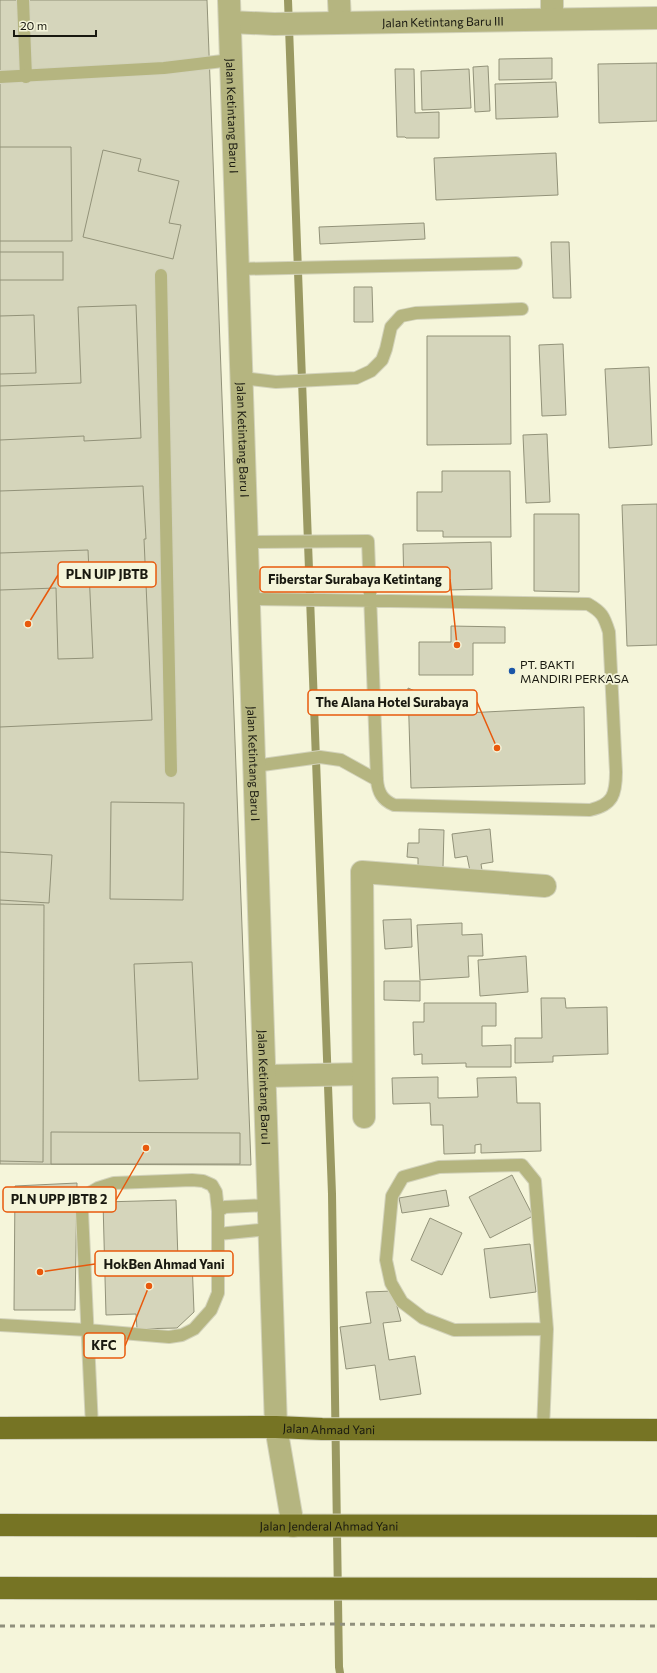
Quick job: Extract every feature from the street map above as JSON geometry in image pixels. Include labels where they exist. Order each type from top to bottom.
[{"type":"highway","name":"Jalan Ahmad Yani","points":[[0,1428],[276,1427],[322,1429],[657,1430]]},
{"type":"highway","name":"Jalan Jenderal Ahmad Yani","points":[[0,1525],[657,1526]]},
{"type":"highway","points":[[0,1588],[363,1590],[657,1589]]},
{"type":"street","name":"Jalan Ketintang Baru I","points":[[229,0],[266,1076],[276,1427],[297,1526]]},
{"type":"street","points":[[339,0],[340,22]]},
{"type":"street","name":"Jalan Ketintang Baru III","points":[[230,22],[274,24],[340,22],[552,9],[657,18]]},
{"type":"street","points":[[364,1117],[362,872],[545,886]]},
{"type":"street","points":[[266,1076],[363,1074]]},
{"type":"lane","points":[[23,0],[26,77]]},
{"type":"lane","points":[[0,77],[26,77],[164,68],[231,60]]},
{"type":"lane","points":[[238,269],[516,263]]},
{"type":"lane","points":[[161,275],[171,771]]},
{"type":"lane","points":[[242,378],[276,382],[356,378],[371,371],[382,360],[391,327],[401,316],[416,313],[522,309]]},
{"type":"lane","points":[[247,542],[368,541],[371,600],[377,787],[383,799],[394,805],[590,810],[602,807],[610,801],[616,787],[616,772],[609,632],[605,618],[598,610],[588,604],[371,600],[249,599]]},
{"type":"lane","points":[[255,766],[296,759],[320,757],[342,760],[377,780]]},
{"type":"lane","points":[[543,1430],[547,1329],[536,1181],[522,1165],[439,1167],[403,1177],[392,1196],[386,1260],[390,1283],[402,1302],[423,1318],[454,1330],[547,1329]]},
{"type":"lane","points":[[0,1325],[87,1330],[169,1337],[182,1335],[194,1329],[211,1310],[218,1293],[218,1211],[216,1192],[212,1185],[203,1181],[114,1183],[86,1194],[82,1211],[87,1330],[92,1427]]},
{"type":"lane","points":[[218,1211],[225,1207],[269,1205]]},
{"type":"lane","points":[[218,1234],[270,1229]]},
{"type":"building","points":[[0,0],[207,0],[251,1165],[0,1164]]},
{"type":"building","points":[[552,58],[552,79],[499,80],[499,59]]},
{"type":"building","points":[[657,63],[657,121],[599,123],[598,64]]},
{"type":"building","points":[[488,66],[490,111],[475,112],[473,67]]},
{"type":"building","points":[[395,69],[414,69],[415,113],[439,112],[439,138],[397,137]]},
{"type":"building","points":[[469,69],[471,108],[422,110],[421,71]]},
{"type":"building","points":[[556,82],[558,117],[496,119],[495,84]]},
{"type":"building","points":[[0,147],[71,147],[72,241],[0,241]]},
{"type":"building","points":[[103,150],[141,159],[138,171],[179,181],[169,223],[181,225],[173,259],[83,237]]},
{"type":"building","points":[[556,153],[558,195],[436,200],[434,158]]},
{"type":"building","points":[[424,223],[425,239],[320,244],[319,227]]},
{"type":"building","points":[[551,242],[569,242],[571,298],[553,298]]},
{"type":"building","points":[[0,252],[63,252],[63,280],[0,280]]},
{"type":"building","points":[[354,287],[372,287],[373,322],[354,322]]},
{"type":"building","points":[[136,305],[141,438],[84,441],[84,436],[0,440],[0,386],[81,383],[78,307]]},
{"type":"building","points":[[34,315],[36,373],[0,374],[0,316]]},
{"type":"building","points":[[427,336],[510,336],[511,444],[427,445]]},
{"type":"building","points":[[563,344],[566,415],[542,416],[539,345]]},
{"type":"building","points":[[649,367],[652,445],[609,448],[605,369]]},
{"type":"building","points":[[547,434],[550,502],[526,503],[523,435]]},
{"type":"building","points":[[442,471],[510,471],[511,537],[443,537],[443,531],[417,531],[417,492],[442,492]]},
{"type":"building","points":[[143,486],[152,720],[0,727],[0,590],[56,588],[58,659],[93,658],[88,550],[0,553],[0,491]]},
{"type":"building","points":[[657,504],[657,645],[627,646],[622,505]]},
{"type":"building","points":[[534,514],[579,514],[579,592],[534,591]]},
{"type":"building","points":[[491,542],[492,589],[404,591],[403,544]]},
{"type":"building","points":[[451,626],[505,627],[505,643],[473,643],[473,675],[419,675],[419,642],[451,642]]},
{"type":"building","points":[[408,688],[466,713],[584,707],[585,784],[411,788]]},
{"type":"building","points":[[111,802],[184,803],[183,900],[110,899]]},
{"type":"building","points":[[419,829],[444,830],[443,867],[418,867],[418,858],[407,857],[408,843],[419,843]]},
{"type":"building","points":[[490,829],[493,862],[481,864],[482,870],[470,871],[467,856],[455,858],[452,834]]},
{"type":"building","points":[[0,852],[52,855],[49,903],[0,900]]},
{"type":"building","points":[[0,904],[44,905],[43,1162],[0,1161]]},
{"type":"building","points":[[411,919],[412,947],[385,949],[383,920]]},
{"type":"building","points":[[462,923],[462,935],[482,934],[483,956],[468,956],[469,977],[420,980],[417,925]]},
{"type":"building","points":[[526,956],[528,992],[480,996],[478,960]]},
{"type":"building","points":[[192,962],[198,1079],[139,1081],[134,964]]},
{"type":"building","points":[[384,981],[420,981],[420,1001],[384,1000]]},
{"type":"building","points":[[541,998],[565,998],[566,1008],[607,1007],[608,1054],[553,1056],[553,1062],[515,1063],[515,1038],[542,1038]]},
{"type":"building","points":[[424,1003],[496,1003],[496,1026],[482,1026],[482,1046],[511,1045],[511,1067],[466,1067],[466,1063],[422,1064],[422,1054],[414,1055],[413,1022],[424,1022]]},
{"type":"building","points":[[438,1077],[438,1098],[478,1097],[477,1078],[516,1077],[517,1103],[540,1103],[541,1151],[481,1153],[481,1144],[475,1145],[475,1153],[444,1154],[443,1125],[431,1125],[430,1103],[393,1104],[392,1078]]},
{"type":"building","points":[[51,1132],[240,1133],[240,1164],[51,1164]]},
{"type":"building","points":[[512,1175],[533,1216],[490,1238],[469,1197]]},
{"type":"building","points":[[77,1183],[75,1310],[14,1310],[15,1186]]},
{"type":"building","points":[[446,1190],[449,1206],[402,1213],[399,1198]]},
{"type":"building","points":[[176,1200],[178,1260],[192,1260],[194,1312],[177,1328],[137,1329],[136,1314],[106,1315],[103,1202]]},
{"type":"building","points":[[430,1218],[462,1233],[442,1275],[411,1260]]},
{"type":"building","points":[[530,1244],[536,1292],[490,1298],[484,1249]]},
{"type":"building","points":[[393,1291],[401,1321],[383,1323],[389,1360],[415,1356],[421,1394],[380,1400],[375,1365],[346,1369],[340,1327],[371,1323],[366,1292]]},
{"type":"waterway","points":[[288,0],[332,1194],[340,1673]]},
{"type":"railway","points":[[0,1626],[250,1626],[318,1624],[657,1626]]},
{"type":"place","name":"PLN UIP JBTB","points":[[28,624]]},
{"type":"place","name":"Fiberstar Surabaya Ketintang","points":[[457,645]]},
{"type":"place","name":"PT. BAKTI MANDIRI PERKASA","points":[[512,671]]},
{"type":"place","name":"The Alana Hotel Surabaya","points":[[497,748]]},
{"type":"place","name":"PLN UPP JBTB 2","points":[[146,1148]]},
{"type":"place","name":"HokBen Ahmad Yani","points":[[40,1272]]},
{"type":"place","name":"KFC","points":[[149,1286]]}]
